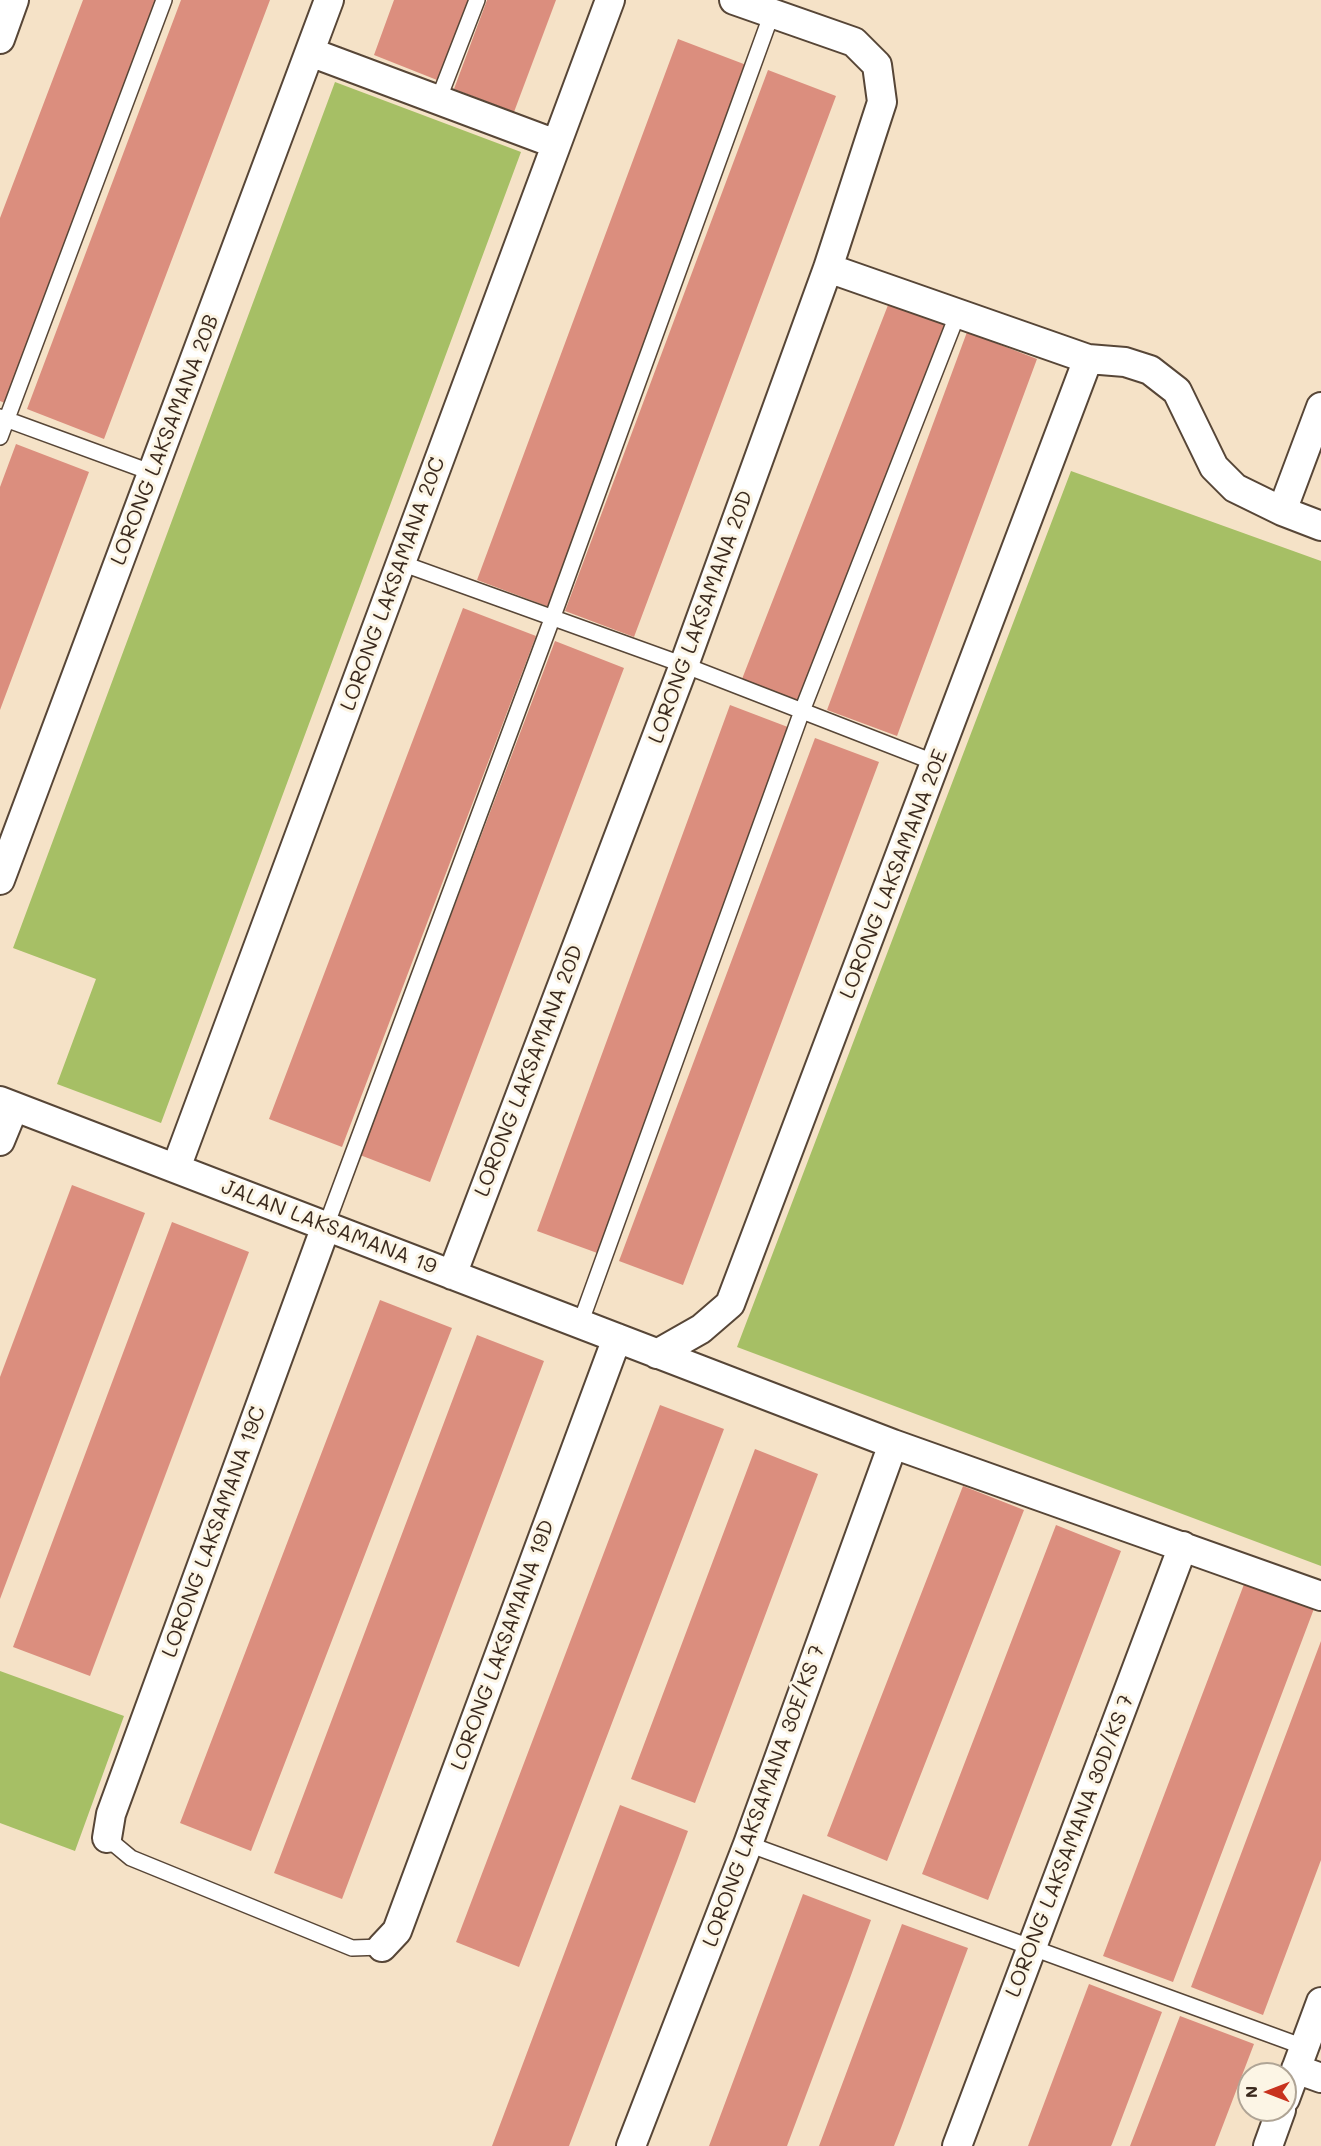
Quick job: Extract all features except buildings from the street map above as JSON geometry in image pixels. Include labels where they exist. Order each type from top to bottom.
[{"type":"street","points":[[0,39],[14,0]]},
{"type":"street","name":"LORONG LAKSAMANA 20B","points":[[0,880],[329,0]]},
{"type":"street","name":"LORONG LAKSAMANA 20C","points":[[176,1168],[610,0]]},
{"type":"street","name":"LORONG LAKSAMANA 20D","points":[[452,1275],[684,665],[828,268],[882,102],[877,65],[854,42],[734,0]]},
{"type":"street","points":[[310,52],[439,98],[556,144]]},
{"type":"street","points":[[828,268],[1088,359],[1125,362],[1150,370],[1177,391],[1214,467],[1235,488],[1282,511],[1321,526]]},
{"type":"street","name":"LORONG LAKSAMANA 20E","points":[[657,1354],[702,1329],[730,1304],[1088,359]]},
{"type":"street","points":[[1282,511],[1321,407]]},
{"type":"street","points":[[0,1141],[7,1104]]},
{"type":"street","name":"JALAN LAKSAMANA 19","points":[[7,1104],[893,1444],[1321,1596]]},
{"type":"street","name":"LORONG LAKSAMANA 19C","points":[[107,1838],[111,1814],[326,1226]]},
{"type":"street","name":"LORONG LAKSAMANA 19D","points":[[382,1947],[397,1930],[616,1338]]},
{"type":"street","name":"LORONG LAKSAMANA 30E/KS 7","points":[[631,2146],[748,1844],[893,1444]]},
{"type":"street","name":"LORONG LAKSAMANA 30D/KS 7","points":[[957,2146],[1183,1546]]},
{"type":"street","points":[[1297,2080],[1307,2065],[1321,2002]]},
{"type":"street","points":[[1268,2146],[1277,2122]]},
{"type":"lane","points":[[0,437],[3,418],[164,0]]},
{"type":"lane","points":[[439,98],[477,0]]},
{"type":"lane","points":[[326,1226],[552,619],[772,13]]},
{"type":"lane","points":[[580,1324],[802,711],[958,314]]},
{"type":"lane","points":[[3,418],[153,474]]},
{"type":"lane","points":[[401,563],[684,665],[936,763]]},
{"type":"lane","points":[[107,1838],[130,1858],[352,1948],[382,1947]]},
{"type":"lane","points":[[748,1844],[1033,1947],[1307,2065]]},
{"type":"green space","points":[[335,82],[521,152],[161,1123],[57,1084],[96,979],[13,948]]},
{"type":"green space","points":[[1071,471],[1321,561],[1321,1566],[737,1347]]},
{"type":"green space","points":[[0,1671],[124,1716],[75,1851],[0,1823]]}]
